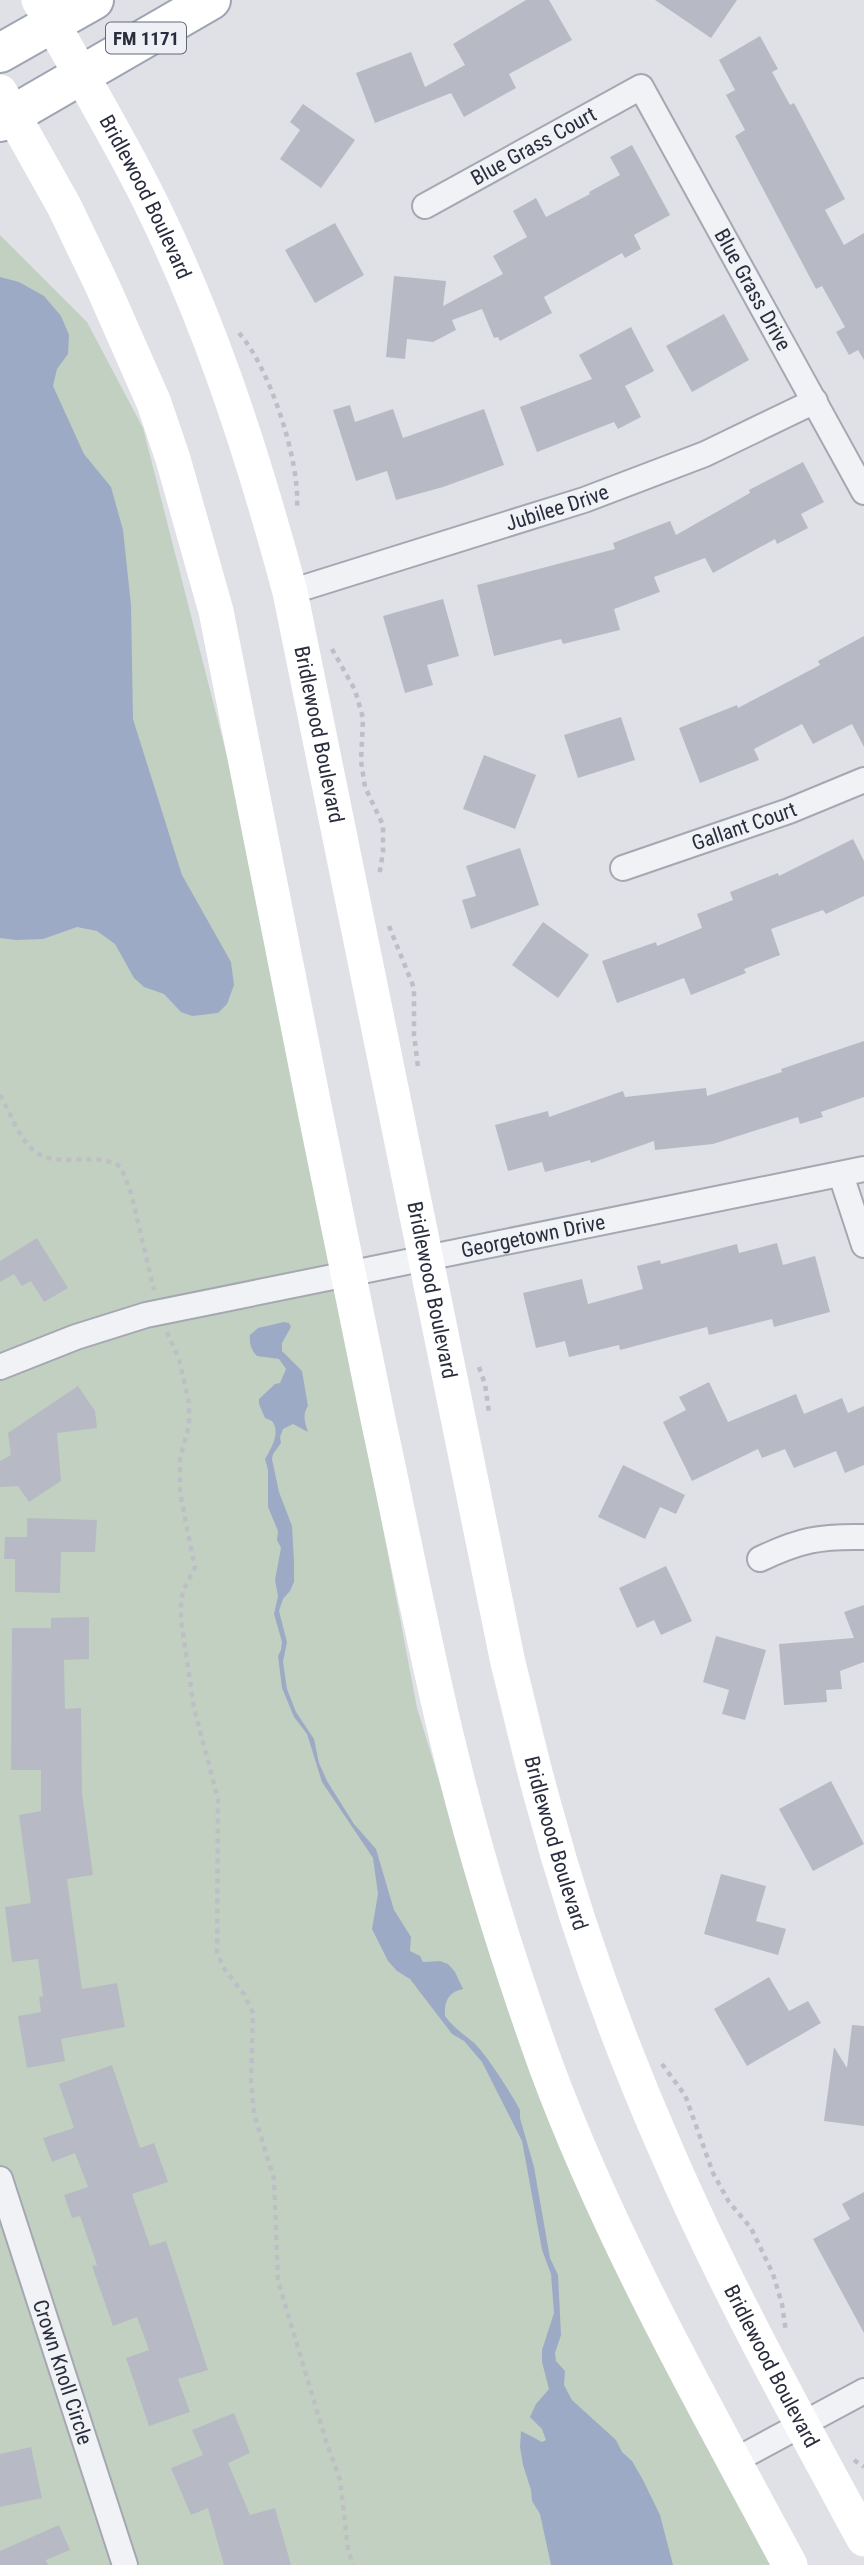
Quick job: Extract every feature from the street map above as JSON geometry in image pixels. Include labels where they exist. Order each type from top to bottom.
[{"type":"main road","name":"FM 1171","points":[[0,53],[45,12],[94,0]]},
{"type":"main road","name":"FM 1171","points":[[4,109],[80,76],[211,0]]},
{"type":"main road","name":"Bridlewood Boulevard","points":[[45,12],[136,173],[215,349],[242,425],[290,592],[508,1663],[542,1802],[578,1921],[641,2090],[694,2213],[864,2539]]},
{"type":"main road","points":[[4,109],[64,206],[131,349],[154,403],[192,522],[216,611],[348,1272],[449,1749],[476,1850],[520,1988],[547,2068],[609,2215],[790,2565]]},
{"type":"street","name":"Blue Grass Court","points":[[425,206],[641,87]]},
{"type":"street","name":"Blue Grass Drive","points":[[641,87],[864,492]]},
{"type":"street","name":"Jubilee Drive","points":[[290,592],[584,500],[705,454],[815,401]]},
{"type":"street","name":"Gallant Court","points":[[623,868],[789,811],[864,780]]},
{"type":"street","name":"Georgetown Drive","points":[[0,1367],[76,1336],[159,1312],[852,1172]]},
{"type":"street","points":[[852,1172],[864,1245]]},
{"type":"street","points":[[760,1559],[793,1543],[829,1536],[864,1537]]},
{"type":"street","name":"Crown Knoll Circle","points":[[0,2179],[125,2565]]},
{"type":"street","points":[[734,2461],[864,2391]]},
{"type":"path","points":[[235,328],[248,343],[268,381],[281,420],[298,492],[297,516]]},
{"type":"path","points":[[331,647],[355,690],[363,718],[361,761],[365,788],[383,825],[379,886]]},
{"type":"path","points":[[386,915],[414,988],[414,1035],[419,1074]]},
{"type":"path","points":[[0,1095],[32,1150],[47,1157],[104,1159],[121,1167],[131,1193],[159,1312],[179,1359],[189,1403],[188,1425],[180,1458],[180,1493],[195,1568],[184,1584],[180,1606],[194,1708],[218,1799],[217,1952],[223,1967],[244,1994],[253,2013],[251,2081],[254,2114],[274,2179],[278,2281],[340,2480],[348,2549],[353,2565]]},
{"type":"path","points":[[477,1359],[485,1384],[490,1423]]},
{"type":"path","points":[[655,2056],[685,2095],[713,2173],[729,2202],[751,2228],[773,2274],[788,2338]]},
{"type":"path","points":[[848,2456],[864,2466]]},
{"type":"green space","points":[[0,235],[87,322],[143,428],[243,819],[323,1211],[417,1708],[519,2041],[775,2565],[0,2565]]},
{"type":"water","points":[[0,277],[19,282],[44,296],[61,316],[69,335],[68,354],[57,369],[53,386],[84,454],[111,487],[123,530],[131,605],[133,719],[182,875],[231,962],[234,985],[227,1004],[218,1013],[192,1016],[181,1012],[164,994],[144,987],[134,978],[115,944],[97,931],[77,927],[43,939],[0,938]]},
{"type":"water","points":[[284,1322],[291,1327],[282,1343],[282,1351],[302,1371],[308,1406],[305,1422],[308,1432],[293,1424],[283,1429],[281,1443],[272,1459],[279,1492],[292,1526],[294,1582],[279,1611],[287,1642],[283,1662],[287,1689],[296,1712],[314,1739],[319,1763],[327,1781],[354,1824],[376,1849],[394,1910],[411,1937],[410,1951],[420,1956],[423,1962],[440,1961],[448,1964],[455,1972],[463,1989],[448,1998],[445,2016],[484,2055],[520,2110],[534,2167],[550,2258],[558,2275],[561,2335],[555,2353],[556,2361],[565,2371],[564,2385],[572,2400],[616,2440],[622,2452],[632,2461],[660,2515],[673,2565],[551,2565],[540,2514],[532,2501],[520,2447],[521,2431],[542,2442],[546,2440],[542,2429],[530,2417],[536,2404],[549,2389],[542,2362],[542,2350],[554,2313],[551,2274],[542,2250],[522,2141],[482,2062],[464,2041],[452,2034],[410,1979],[388,1961],[372,1929],[378,1894],[373,1858],[322,1782],[307,1734],[294,1717],[282,1688],[278,1656],[282,1642],[274,1614],[278,1596],[275,1580],[281,1548],[277,1540],[278,1531],[268,1507],[268,1470],[265,1459],[276,1430],[272,1421],[265,1418],[259,1399],[275,1384],[280,1383],[286,1369],[279,1359],[257,1356],[250,1344],[250,1335],[258,1328]]},
{"type":"building","points":[[526,0],[549,0],[572,40],[509,74],[516,88],[464,117],[451,93],[375,123],[356,73],[411,52],[425,87],[465,65],[453,44]]},
{"type":"building","points":[[655,0],[737,0],[711,38]]},
{"type":"building","points":[[760,36],[778,69],[772,72],[790,105],[794,103],[845,199],[825,210],[844,245],[864,233],[864,360],[858,350],[849,355],[836,332],[845,327],[822,286],[816,289],[735,136],[745,130],[726,95],[735,90],[719,60]]},
{"type":"building","points":[[303,104],[355,140],[321,188],[280,159],[300,130],[290,122]]},
{"type":"building","points":[[632,145],[670,215],[634,235],[641,249],[625,258],[622,253],[544,297],[552,313],[500,341],[498,337],[494,338],[482,309],[452,320],[456,330],[433,342],[407,339],[405,359],[386,357],[394,276],[446,281],[443,306],[503,274],[493,256],[527,237],[513,211],[536,198],[546,217],[590,194],[589,192],[620,175],[610,157]]},
{"type":"building","points":[[335,223],[364,275],[315,303],[285,250]]},
{"type":"building","points":[[724,314],[749,360],[692,392],[666,346]]},
{"type":"building","points":[[631,327],[654,371],[625,386],[641,417],[618,429],[614,422],[537,452],[520,407],[592,379],[579,355]]},
{"type":"building","points":[[350,405],[355,422],[393,409],[403,438],[484,409],[504,465],[443,487],[396,500],[387,471],[356,481],[333,410]]},
{"type":"building","points":[[803,462],[824,502],[801,514],[808,528],[777,544],[775,539],[713,573],[705,558],[654,577],[660,592],[614,609],[620,630],[563,644],[561,639],[494,656],[477,585],[615,549],[613,543],[670,521],[676,535],[750,493],[749,490]]},
{"type":"building","points":[[443,599],[459,656],[427,665],[433,685],[405,693],[383,616]]},
{"type":"building","points":[[864,636],[864,747],[852,724],[813,744],[802,724],[754,749],[759,760],[700,783],[679,728],[737,705],[738,708],[820,665],[818,661]]},
{"type":"building","points":[[621,717],[635,760],[578,778],[564,735]]},
{"type":"building","points":[[484,755],[536,775],[515,829],[463,809]]},
{"type":"building","points":[[853,839],[864,861],[864,896],[826,914],[823,910],[771,929],[780,955],[744,969],[746,973],[691,995],[684,978],[617,1003],[602,961],[656,942],[657,946],[702,928],[697,914],[733,900],[730,892],[778,873],[779,876]]},
{"type":"building","points":[[520,848],[539,905],[471,929],[462,900],[476,896],[466,866]]},
{"type":"building","points":[[543,922],[589,955],[558,998],[512,965]]},
{"type":"building","points":[[864,1041],[864,1097],[821,1112],[823,1117],[800,1124],[798,1117],[713,1144],[655,1150],[654,1141],[591,1163],[590,1160],[545,1172],[542,1162],[508,1171],[495,1125],[548,1111],[549,1117],[623,1091],[625,1097],[706,1088],[707,1096],[782,1072],[781,1069]]},
{"type":"building","points":[[37,1238],[68,1288],[44,1302],[31,1281],[22,1286],[14,1274],[0,1282],[0,1261]]},
{"type":"building","points":[[777,1243],[783,1265],[815,1256],[830,1312],[774,1327],[772,1319],[709,1335],[707,1327],[620,1350],[619,1345],[569,1357],[565,1341],[536,1348],[523,1293],[582,1279],[588,1304],[643,1289],[637,1266],[660,1260],[661,1264],[737,1244],[739,1253]]},
{"type":"building","points":[[709,1382],[728,1422],[796,1394],[804,1414],[842,1398],[848,1413],[864,1406],[864,1465],[845,1473],[836,1451],[794,1468],[785,1449],[762,1458],[758,1449],[692,1481],[663,1422],[686,1410],[679,1397]]},
{"type":"building","points":[[78,1386],[95,1411],[97,1428],[57,1433],[61,1481],[29,1502],[18,1486],[0,1487],[0,1461],[11,1455],[8,1433]]},
{"type":"building","points":[[623,1465],[685,1495],[676,1514],[660,1507],[645,1539],[598,1517]]},
{"type":"building","points":[[27,1518],[97,1520],[95,1552],[61,1552],[60,1593],[15,1592],[15,1559],[4,1559],[5,1537],[27,1537]]},
{"type":"building","points":[[666,1566],[692,1621],[661,1635],[654,1620],[637,1628],[619,1588]]},
{"type":"building","points":[[864,1605],[864,1662],[840,1671],[842,1689],[826,1690],[827,1702],[784,1705],[779,1644],[854,1638],[844,1612]]},
{"type":"building","points":[[89,1617],[89,1659],[64,1660],[65,1709],[81,1708],[82,1793],[93,1875],[67,1879],[82,1989],[117,1983],[125,2027],[61,2039],[65,2061],[27,2068],[18,2016],[41,2012],[39,1997],[43,1996],[38,1959],[12,1962],[5,1907],[31,1903],[19,1815],[41,1811],[41,1770],[11,1770],[12,1628],[51,1628],[51,1618]]},
{"type":"building","points":[[716,1636],[766,1650],[745,1720],[722,1714],[729,1690],[703,1682]]},
{"type":"building","points":[[831,1781],[864,1844],[813,1871],[779,1809]]},
{"type":"building","points":[[721,1874],[766,1886],[756,1921],[786,1929],[778,1955],[704,1934]]},
{"type":"building","points":[[769,1977],[789,2011],[808,2001],[821,2023],[747,2066],[714,2009]]},
{"type":"building","points":[[852,2025],[864,2026],[864,2126],[824,2121],[834,2047],[847,2068]]},
{"type":"building","points":[[112,2065],[140,2148],[154,2143],[168,2182],[132,2194],[150,2246],[166,2241],[208,2370],[178,2379],[190,2412],[149,2426],[126,2358],[149,2350],[137,2317],[113,2326],[92,2266],[97,2265],[80,2216],[72,2218],[64,2195],[88,2187],[75,2153],[52,2162],[43,2138],[74,2128],[59,2084]]},
{"type":"building","points":[[864,2192],[864,2333],[813,2239],[850,2219],[842,2204]]},
{"type":"building","points":[[234,2413],[250,2453],[228,2463],[250,2515],[275,2508],[291,2565],[224,2565],[208,2508],[191,2515],[171,2468],[203,2455],[192,2430]]},
{"type":"building","points":[[31,2447],[42,2498],[0,2507],[0,2454]]},
{"type":"building","points":[[59,2525],[70,2550],[46,2560],[48,2565],[0,2565],[0,2551]]}]
